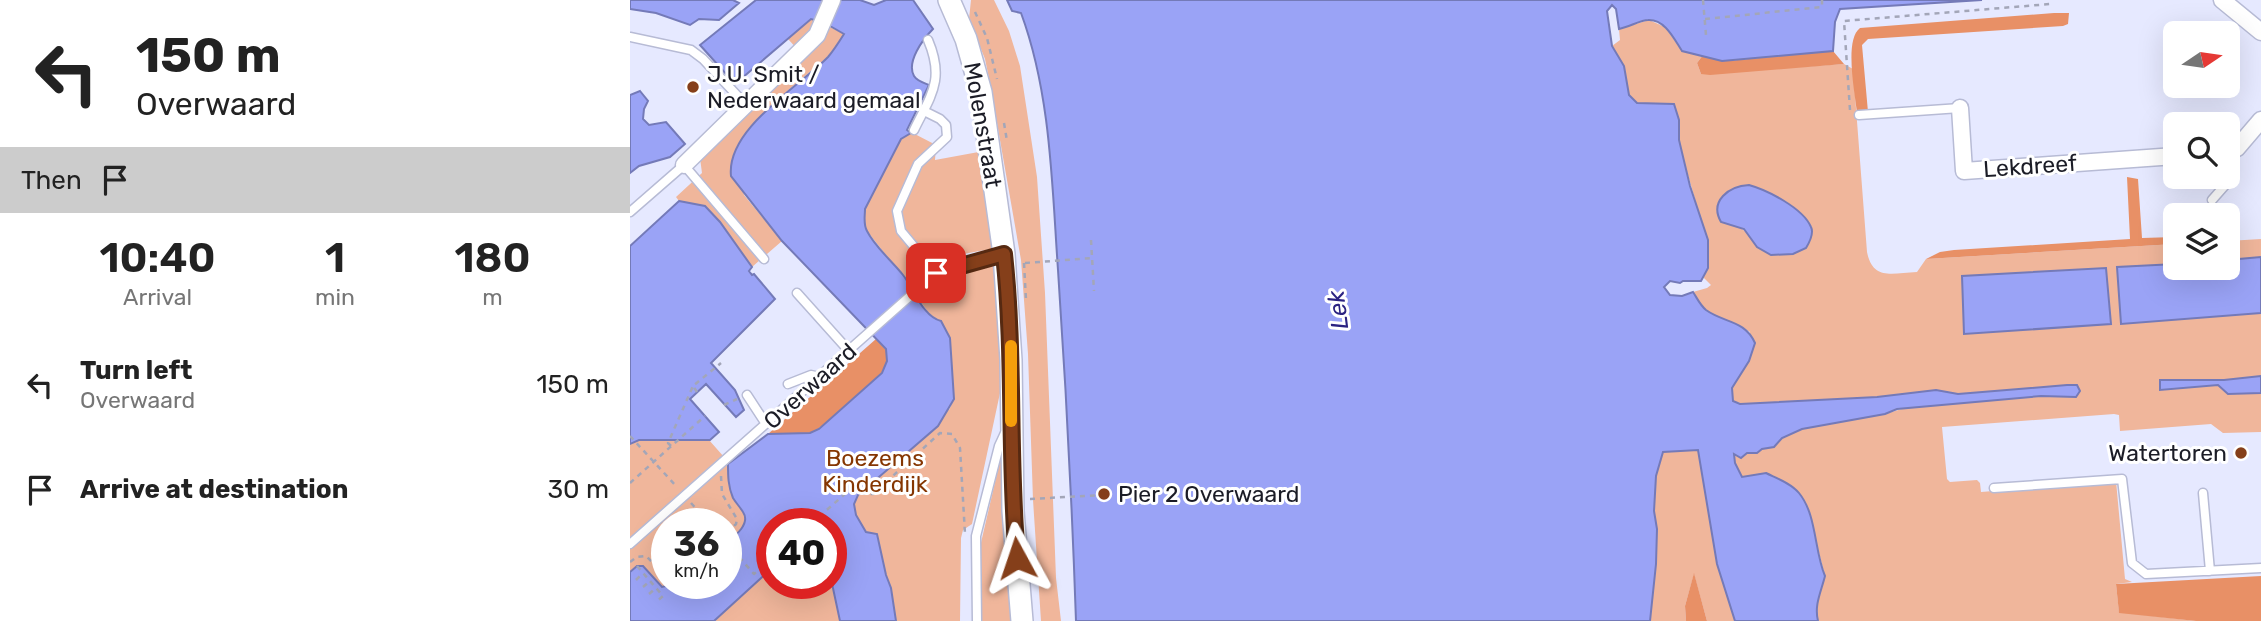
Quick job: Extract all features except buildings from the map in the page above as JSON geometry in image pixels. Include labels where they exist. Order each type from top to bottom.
[{"type":"street","points":[[684,165],[809,44],[823,24],[832,0]]},
{"type":"street","name":"Molenstraat","points":[[949,0],[966,39],[978,79],[1004,254],[1011,349],[1013,511],[1022,621]]},
{"type":"street","points":[[2222,0],[2261,32]]},
{"type":"street","name":"Lekdreef","points":[[1960,108],[1964,171],[2163,157]]},
{"type":"street","points":[[2240,142],[2261,120]]},
{"type":"lane","points":[[630,37],[691,50],[746,104]]},
{"type":"lane","points":[[914,130],[936,84],[937,73],[928,40]]},
{"type":"lane","name":"Lekdreef","points":[[1859,115],[1960,108]]},
{"type":"lane","points":[[923,111],[946,125],[947,137],[918,164],[897,211],[901,231],[936,273]]},
{"type":"lane","points":[[630,212],[684,165],[764,258]]},
{"type":"lane","points":[[2212,200],[2222,189]]},
{"type":"lane","name":"Overwaard","points":[[630,544],[936,273],[1004,254]]},
{"type":"lane","points":[[796,293],[849,351]]},
{"type":"lane","points":[[788,384],[811,375],[820,377]]},
{"type":"lane","points":[[744,396],[764,427]]},
{"type":"lane","points":[[977,621],[976,536],[999,446],[1011,421]]},
{"type":"lane","points":[[1994,488],[2122,479],[2132,563],[2146,574],[2261,568]]},
{"type":"lane","points":[[2203,494],[2210,571]]},
{"type":"path","points":[[1703,0],[1706,34]]},
{"type":"path","points":[[1705,19],[1822,7],[1822,0]]},
{"type":"path","points":[[1859,115],[1850,113],[1844,21],[2050,4],[2050,0]]},
{"type":"path","points":[[1091,240],[1094,290]]},
{"type":"path","points":[[1027,262],[1092,258]]},
{"type":"path","points":[[630,483],[670,444],[692,386],[721,363]]},
{"type":"path","points":[[692,386],[697,392]]},
{"type":"path","points":[[724,405],[744,396]]},
{"type":"path","points":[[670,444],[678,441],[705,416]]},
{"type":"path","points":[[830,508],[846,494],[873,494],[940,433],[952,434],[960,448],[965,534],[976,536]]},
{"type":"path","points":[[630,436],[696,508]]},
{"type":"path","points":[[721,466],[722,494],[730,508]]},
{"type":"path","points":[[1101,486],[1102,506]]},
{"type":"path","points":[[1030,499],[1102,495]]},
{"type":"path","points":[[630,562],[637,557],[646,556],[651,561]]},
{"type":"path","points":[[742,561],[754,574],[756,572]]},
{"type":"path","points":[[637,566],[650,581],[643,587]]},
{"type":"path","points":[[636,580],[643,573]]},
{"type":"path","points":[[656,602],[660,599]]},
{"type":"green space","points":[[971,0],[994,0],[1009,31],[1020,66],[1037,177],[1045,293],[1056,578],[1061,621],[1041,621],[1021,260],[985,59],[969,19]]},
{"type":"green space","points":[[811,19],[830,24],[830,27],[844,34],[829,56],[786,92],[751,127],[735,150],[744,195],[782,241],[752,267],[720,222],[705,206],[679,201],[676,197],[702,173],[700,158],[800,52],[788,39]]},
{"type":"green space","points":[[1649,20],[1665,27],[1682,51],[1703,55],[1697,63],[1701,74],[1844,64],[1853,69],[1867,252],[1874,268],[1879,271],[1892,274],[1917,272],[1926,259],[2163,245],[2163,265],[2117,267],[2122,324],[2261,313],[2261,376],[2224,380],[2160,381],[2160,390],[2218,385],[2228,394],[2261,393],[2261,432],[2223,433],[2211,424],[2120,431],[2119,415],[2114,414],[1942,427],[1947,479],[1950,482],[1977,480],[1981,492],[2116,481],[2125,579],[2132,582],[2116,584],[2119,612],[2196,621],[1818,621],[1817,600],[1825,576],[1809,514],[1800,494],[1776,478],[1742,477],[1734,454],[1757,453],[1762,449],[1774,447],[1782,438],[1802,429],[1885,414],[1912,406],[2041,396],[2076,397],[2067,385],[1958,394],[1936,390],[1877,397],[1774,403],[1748,404],[1733,401],[1732,388],[1739,375],[1750,332],[1707,311],[1693,292],[1711,285],[1703,277],[1706,250],[1703,232],[1683,157],[1674,105],[1637,103],[1629,95],[1624,66],[1612,46],[1620,40],[1619,29]],"holes":[[[1741,186],[1787,202],[1812,227],[1793,254],[1769,253],[1745,231],[1725,223],[1726,192]],[[2106,268],[2110,324],[1965,334]]]},
{"type":"green space","points":[[907,130],[936,145],[935,160],[984,151],[994,248],[933,262],[911,287],[867,231],[864,220],[865,209],[901,139],[910,132]]},
{"type":"green space","points":[[2261,239],[2261,257],[2240,259],[2240,240]]},
{"type":"green space","name":"Boezems Kinderdijk","points":[[990,264],[996,269],[1006,391],[1000,393],[972,524],[963,530],[961,538],[960,621],[630,621],[630,444],[639,440],[709,440],[728,466],[768,434],[793,434],[819,429],[912,349],[949,410],[954,399],[950,339],[941,322],[933,319],[918,298],[945,277]]},
{"type":"green space","points":[[1698,450],[1717,564],[1735,621],[1707,621],[1694,574],[1685,606],[1686,621],[1650,621],[1656,564],[1656,476],[1663,452]]},
{"type":"green space","points":[[1002,452],[1016,621],[981,621],[980,547]]},
{"type":"shaded area","points":[[2069,13],[2068,24],[1868,39],[1862,45],[1868,112],[1857,113],[1851,55],[1855,34],[1860,28]]},
{"type":"shaded area","points":[[1833,51],[1844,64],[1710,75],[1701,74],[1697,63],[1703,55],[1727,61]]},
{"type":"shaded area","points":[[2127,177],[2138,179],[2142,238],[2163,237],[2163,245],[1926,259],[1940,252],[1954,250],[2130,239]]},
{"type":"shaded area","points":[[876,339],[886,350],[884,368],[849,404],[827,423],[807,434],[768,434]]},
{"type":"shaded area","points":[[1694,573],[1707,621],[1686,621],[1685,606]]},
{"type":"shaded area","points":[[2261,576],[2261,621],[2196,621],[2119,613],[2116,584]]},
{"type":"water","points":[[630,0],[733,0],[739,3],[719,20],[699,19],[690,25],[656,13],[630,9]]},
{"type":"water","points":[[756,0],[860,0],[874,5],[886,0],[913,0],[933,29],[920,45],[912,64],[915,78],[929,85],[907,130],[911,133],[901,139],[865,209],[865,226],[870,237],[903,275],[929,314],[941,321],[950,338],[954,399],[938,426],[858,495],[854,504],[856,515],[866,532],[877,534],[891,588],[896,621],[840,621],[835,599],[847,599],[847,508],[756,508],[756,583],[742,595],[742,528],[745,516],[731,494],[729,481],[728,464],[768,434],[810,433],[819,429],[882,373],[887,361],[886,349],[782,241],[731,176],[733,159],[740,142],[752,126],[828,57],[844,34],[830,24],[811,19],[735,84],[700,45]]},
{"type":"water","name":"Lek","points":[[1007,0],[1982,0],[1840,9],[1835,22],[1833,51],[1722,61],[1682,51],[1668,31],[1654,21],[1645,20],[1619,29],[1616,9],[1612,5],[1607,11],[1612,46],[1624,66],[1629,95],[1637,103],[1674,104],[1690,186],[1708,240],[1708,268],[1701,281],[1670,281],[1664,287],[1670,295],[1682,296],[1693,292],[1706,310],[1740,326],[1751,336],[1755,343],[1749,361],[1732,388],[1733,401],[1740,404],[1877,397],[1936,390],[1958,394],[2077,385],[2080,391],[2076,397],[2041,396],[1897,409],[1885,414],[1802,429],[1782,438],[1774,447],[1762,449],[1757,453],[1747,453],[1741,458],[1734,454],[1742,477],[1766,473],[1792,486],[1805,502],[1825,576],[1817,604],[1818,621],[1735,621],[1717,564],[1698,450],[1663,452],[1656,476],[1656,564],[1650,621],[1076,621],[1066,402],[1048,140],[1039,76],[1031,44],[1021,13],[1012,11]]},
{"type":"water","points":[[640,91],[648,101],[643,119],[649,125],[666,122],[685,144],[670,157],[639,166],[630,173],[630,95]]},
{"type":"water","points":[[1749,185],[1784,201],[1807,220],[1812,232],[1806,248],[1793,254],[1771,255],[1757,247],[1744,229],[1721,222],[1718,214],[1719,201],[1734,188]]},
{"type":"water","points":[[679,201],[705,206],[720,222],[752,267],[749,271],[752,275],[754,274],[775,299],[711,363],[735,390],[744,410],[736,417],[706,384],[690,399],[719,432],[710,440],[639,440],[630,444],[630,246]]},
{"type":"water","points":[[2261,257],[2261,313],[2121,324],[2117,267],[2163,265],[2163,280],[2240,280],[2240,259]]},
{"type":"water","points":[[2106,268],[2111,324],[1964,334],[1962,276]]},
{"type":"water","points":[[2261,376],[2261,393],[2228,394],[2218,385],[2160,390],[2160,380],[2224,380]]},
{"type":"water","points":[[637,566],[643,566],[651,575],[651,599],[738,599],[714,621],[630,621],[630,572]]},
{"type":"slow traffic","points":[[1011,346],[1011,421]]},
{"type":"place","name":"J.U. Smit / Nederwaard gemaal","points":[[693,87]]},
{"type":"place","name":"Watertoren","points":[[2241,453]]},
{"type":"place","name":"Pier 2 Overwaard","points":[[1104,494]]},
{"type":"route","points":[[936,273],[1004,254],[1011,349],[1011,461],[1017,558]]}]
